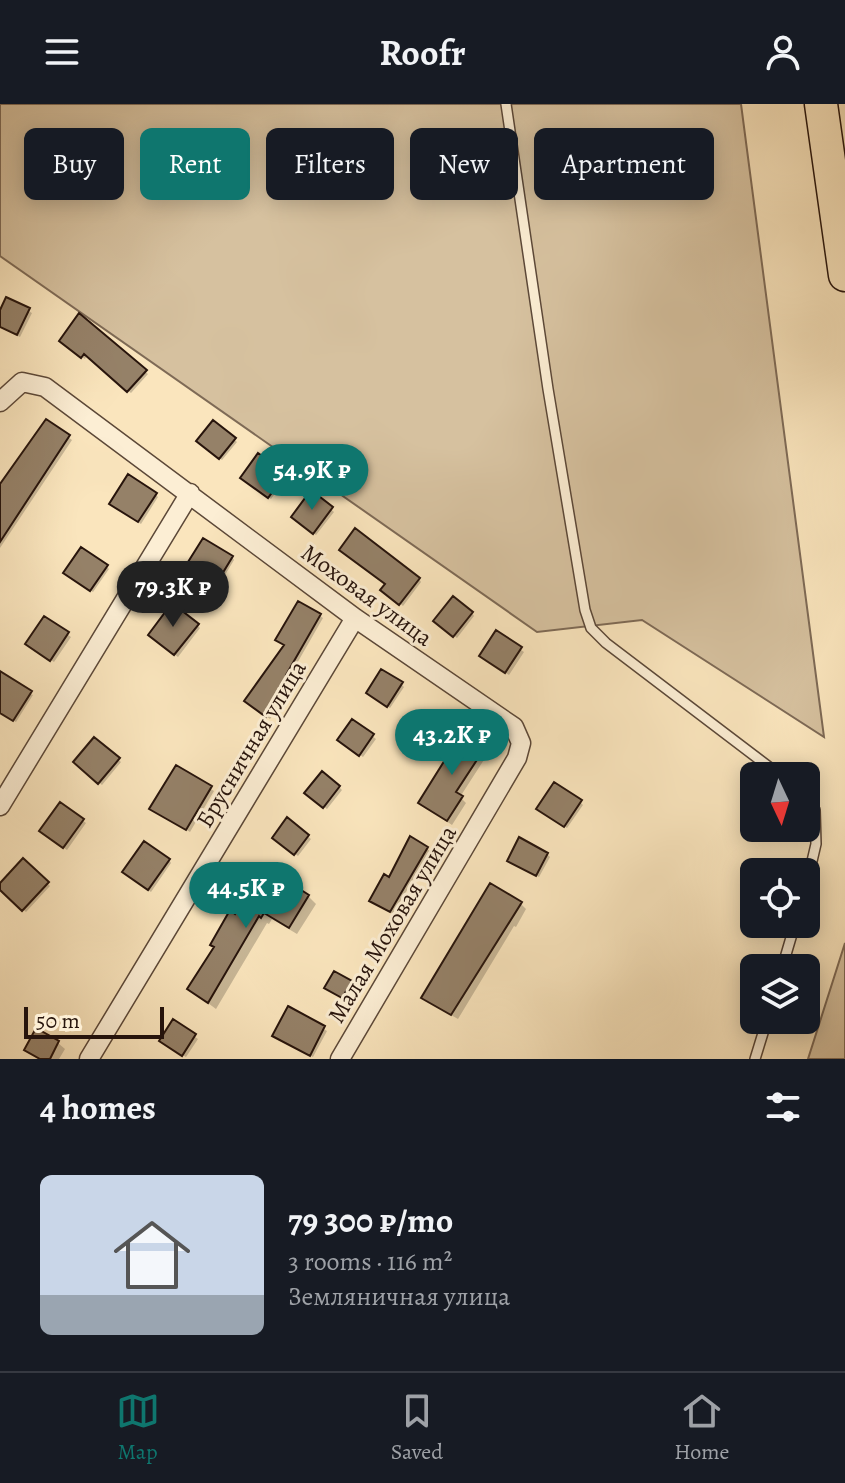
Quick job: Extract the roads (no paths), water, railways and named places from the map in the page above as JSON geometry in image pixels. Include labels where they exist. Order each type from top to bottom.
[{"type":"highway","points":[[821,104],[845,275]]},
{"type":"street","name":"Моховая улица","points":[[0,402],[22,382],[45,387],[355,618],[514,727]]},
{"type":"street","points":[[0,806],[190,493]]},
{"type":"street","name":"Брусничная улица","points":[[89,1059],[355,618]]},
{"type":"street","name":"Малая Моховая улица","points":[[340,1059],[517,758],[521,743],[514,727]]},
{"type":"lane","points":[[506,104],[548,389],[585,610],[591,628],[606,643],[763,762]]},
{"type":"lane","points":[[755,1059],[763,1034]]}]
